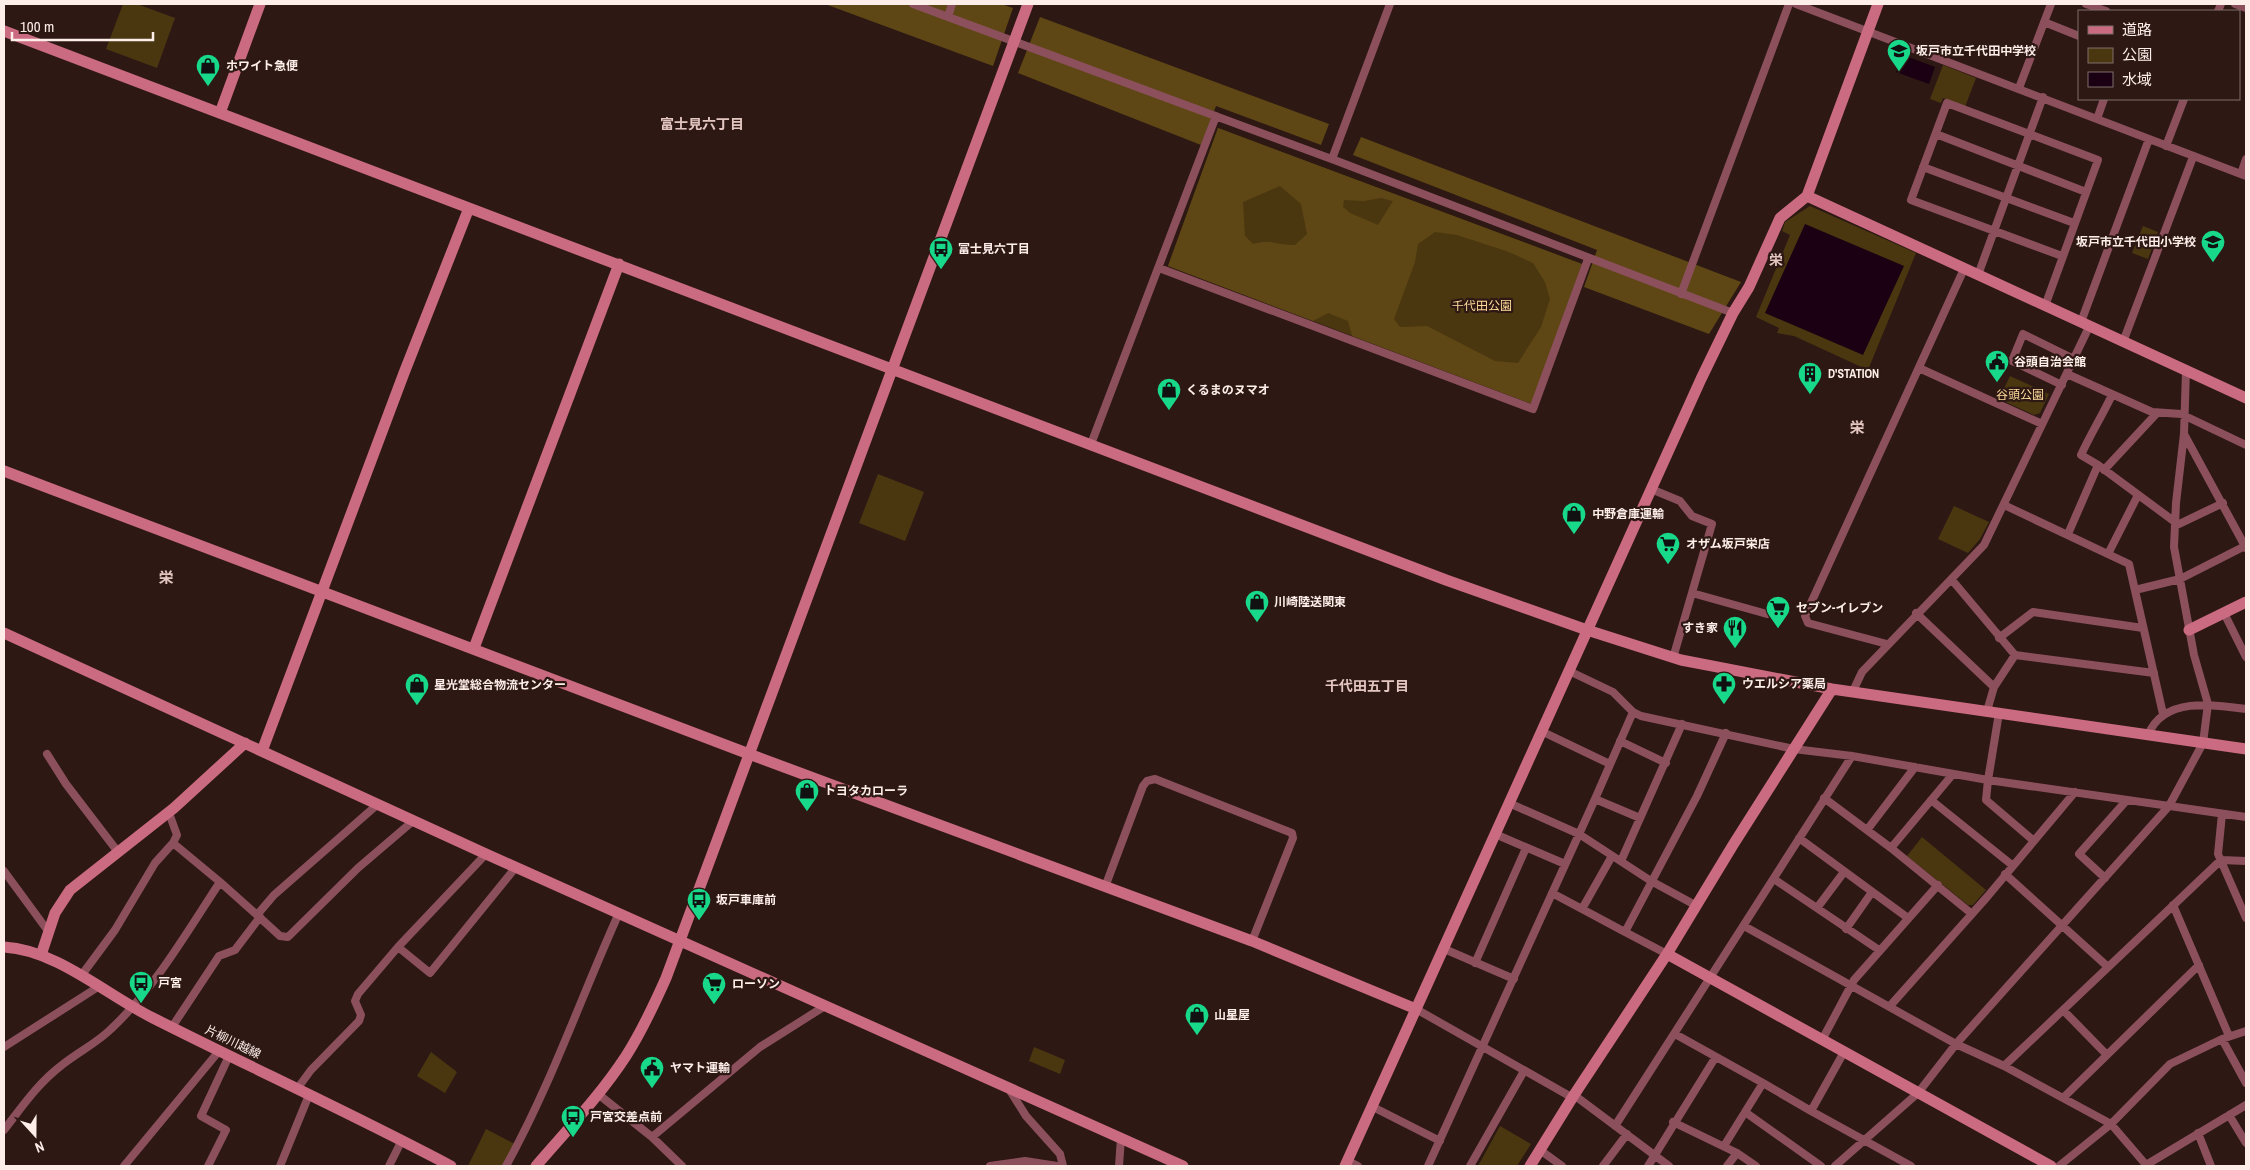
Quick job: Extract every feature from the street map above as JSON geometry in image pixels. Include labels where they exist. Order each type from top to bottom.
[{"type":"street","points":[[220,113],[260,4]]},
{"type":"street","points":[[913,4],[1332,159],[1588,259],[1733,313]]},
{"type":"street","points":[[948,17],[952,4]]},
{"type":"street","points":[[536,1166],[598,1094],[625,1057],[651,1013],[894,369],[1028,4]]},
{"type":"street","points":[[1332,159],[1390,4]]},
{"type":"street","points":[[1681,294],[1789,4]]},
{"type":"street","points":[[1796,4],[2243,175],[2246,159]]},
{"type":"street","points":[[1350,1164],[1442,948],[1496,834],[1651,489],[1733,313],[1748,287],[1780,218],[1807,196],[1878,4]]},
{"type":"street","points":[[2019,88],[2051,4]]},
{"type":"street","points":[[2086,4],[2103,10]]},
{"type":"street","points":[[2235,4],[2246,8]]},
{"type":"street","points":[[2044,22],[2078,36]]},
{"type":"street","points":[[4,31],[1446,580],[1587,630],[1674,658],[1768,678],[1832,689],[2246,749]]},
{"type":"street","points":[[1978,275],[2043,98]]},
{"type":"street","points":[[2096,119],[2104,100]]},
{"type":"street","points":[[2166,146],[2184,100]]},
{"type":"street","points":[[2045,306],[2098,160],[1947,103],[1911,200],[2062,256]]},
{"type":"street","points":[[1091,444],[1216,116]]},
{"type":"street","points":[[1936,134],[2086,192]]},
{"type":"street","points":[[1852,691],[1862,672],[1887,644],[1916,613],[1952,580],[1984,545],[2074,359],[2149,140]]},
{"type":"street","points":[[2122,342],[2193,156]]},
{"type":"street","points":[[1923,167],[2074,223]]},
{"type":"street","points":[[1807,196],[2246,398]]},
{"type":"street","points":[[262,751],[404,373],[469,208]]},
{"type":"street","points":[[1159,268],[1533,409],[1588,259]]},
{"type":"street","points":[[474,648],[619,264]]},
{"type":"street","points":[[1887,644],[1808,623],[1805,616],[1964,269]]},
{"type":"street","points":[[2062,385],[2012,361],[2023,334],[2074,359]]},
{"type":"street","points":[[1919,368],[2042,424]]},
{"type":"street","points":[[1835,1166],[1918,1093],[1956,1044],[2169,806],[2203,743],[2208,704],[2189,630],[2174,546],[2184,434],[2186,370]]},
{"type":"street","points":[[2067,374],[2157,413],[2184,416],[2246,445]]},
{"type":"street","points":[[2112,395],[2099,424],[2090,434],[2081,455],[2175,524]]},
{"type":"street","points":[[2068,534],[2101,468],[2157,413]]},
{"type":"street","points":[[2135,590],[2180,579],[2246,547],[2184,434]]},
{"type":"street","points":[[4,471],[750,754],[1252,941],[1416,1009],[1524,1071],[1573,1096],[1670,1166]]},
{"type":"street","points":[[1651,489],[1680,502],[1692,516],[1712,524],[1674,658]]},
{"type":"street","points":[[2108,554],[2138,495]]},
{"type":"street","points":[[2175,524],[2223,503]]},
{"type":"street","points":[[2004,505],[2128,564],[2163,714]]},
{"type":"street","points":[[1952,580],[2014,655],[2154,673]]},
{"type":"street","points":[[1692,593],[1767,614]]},
{"type":"street","points":[[2189,630],[2246,602]]},
{"type":"street","points":[[2000,638],[2033,612],[2144,628]]},
{"type":"street","points":[[1916,613],[1994,687]]},
{"type":"street","points":[[2224,613],[2246,657]]},
{"type":"street","points":[[4,633],[486,854],[1183,1166]]},
{"type":"street","points":[[1987,711],[1994,687],[2014,655]]},
{"type":"street","points":[[1569,671],[1613,692],[1634,712],[1641,716],[1794,749],[1852,756],[1988,780],[2126,801],[2246,817]]},
{"type":"street","points":[[1530,1166],[1573,1096],[1667,954],[1733,845],[1832,689]]},
{"type":"street","points":[[2148,735],[2156,720],[2163,714],[2208,704],[2246,709]]},
{"type":"street","points":[[1428,1166],[1634,712]]},
{"type":"street","points":[[2000,713],[1986,800],[2034,841]]},
{"type":"street","points":[[1621,862],[1682,724]]},
{"type":"street","points":[[1541,731],[1610,764]]},
{"type":"street","points":[[1625,932],[1697,796],[1726,733]]},
{"type":"street","points":[[1620,741],[1666,763]]},
{"type":"street","points":[[41,954],[55,913],[70,890],[169,813],[245,743]]},
{"type":"street","points":[[47,754],[66,784],[118,852]]},
{"type":"street","points":[[1615,1126],[1852,756]]},
{"type":"street","points":[[1867,830],[1915,767]]},
{"type":"street","points":[[1891,848],[1953,774]]},
{"type":"street","points":[[1105,887],[1143,786],[1147,781],[1155,779],[1292,833],[1293,838],[1252,941]]},
{"type":"street","points":[[1890,1006],[1972,914],[2075,792]]},
{"type":"street","points":[[1824,798],[1891,848],[1972,914]]},
{"type":"street","points":[[1596,799],[1640,818]]},
{"type":"street","points":[[1931,800],[2012,865]]},
{"type":"street","points":[[2105,878],[2079,854],[2126,801]]},
{"type":"street","points":[[1509,803],[1579,834],[1652,882],[1697,906]]},
{"type":"street","points":[[172,1027],[219,956],[235,950],[274,895],[378,804]]},
{"type":"street","points":[[81,976],[115,930],[155,863],[173,842],[176,835],[169,813]]},
{"type":"street","points":[[2222,814],[2218,854],[2246,918]]},
{"type":"street","points":[[173,842],[280,936],[288,937],[358,868],[414,821]]},
{"type":"street","points":[[1496,834],[1565,864]]},
{"type":"street","points":[[1799,838],[1908,918]]},
{"type":"street","points":[[1475,963],[1526,848]]},
{"type":"street","points":[[297,1088],[311,1070],[359,1021],[362,1015],[355,1001],[358,994],[398,947],[486,854]]},
{"type":"street","points":[[1582,909],[1612,856]]},
{"type":"street","points":[[2004,1066],[2221,860],[2246,861]]},
{"type":"street","points":[[398,947],[430,972],[516,867]]},
{"type":"street","points":[[4,871],[48,932]]},
{"type":"street","points":[[1817,908],[1844,872]]},
{"type":"street","points":[[2005,874],[2108,967]]},
{"type":"street","points":[[1774,879],[1879,950]]},
{"type":"street","points":[[4,1130],[40,1083],[62,1064],[111,1029],[132,1007],[175,950],[220,882]]},
{"type":"street","points":[[1822,1040],[1852,986],[1879,950],[1938,885]]},
{"type":"street","points":[[1846,929],[1872,892]]},
{"type":"street","points":[[1552,893],[1711,978],[2051,1166]]},
{"type":"street","points":[[2173,905],[2246,1083]]},
{"type":"street","points":[[506,1166],[558,1060],[591,974],[619,913]]},
{"type":"street","points":[[1744,926],[1956,1044],[2004,1066],[2111,1124],[2147,1166],[2246,1105]]},
{"type":"street","name":"片柳川越線","points":[[4,947],[41,954],[132,1007],[402,1140],[450,1166]]},
{"type":"street","points":[[1442,948],[1514,978]]},
{"type":"street","points":[[2063,1098],[2199,965]]},
{"type":"street","points":[[4,1046],[98,987]]},
{"type":"street","points":[[652,1137],[760,1048],[825,1006]]},
{"type":"street","points":[[2063,1010],[2106,1054]]},
{"type":"street","points":[[2059,1166],[2111,1124],[2170,1064],[2226,1038],[2246,1031]]},
{"type":"street","points":[[1674,1034],[1911,1166]]},
{"type":"street","points":[[1811,1111],[1844,1052]]},
{"type":"street","points":[[124,1166],[224,1053]]},
{"type":"street","points":[[208,1166],[226,1130],[201,1116],[224,1053]]},
{"type":"street","points":[[1648,1166],[1673,1122],[1715,1058]]},
{"type":"street","points":[[1470,1166],[1524,1071]]},
{"type":"street","points":[[1724,1146],[1763,1083]]},
{"type":"street","points":[[1007,1086],[1026,1116],[1060,1154],[1063,1166]]},
{"type":"street","points":[[598,1094],[652,1137],[682,1166]]},
{"type":"street","points":[[280,1166],[309,1095]]},
{"type":"street","points":[[1373,1107],[1440,1141]]},
{"type":"street","points":[[1745,1112],[1821,1166]]},
{"type":"street","points":[[2229,1115],[2246,1143]]},
{"type":"street","points":[[1673,1122],[1737,1152],[1756,1166]]},
{"type":"street","points":[[2198,1133],[2211,1166]]},
{"type":"street","points":[[1603,1166],[1627,1134]]},
{"type":"street","points":[[1119,1166],[1121,1138]]},
{"type":"street","points":[[389,1166],[402,1140]]},
{"type":"street","points":[[1540,1150],[1562,1166]]},
{"type":"street","points":[[1727,1166],[1737,1152]]},
{"type":"street","points":[[990,1166],[1025,1160],[1057,1166]]},
{"type":"green space","points":[[123,4],[137,4],[175,18],[157,68],[106,49]]},
{"type":"green space","points":[[1943,65],[1976,78],[1965,107],[1943,98],[1941,103],[1930,99]]},
{"type":"green space","name":"千代田公園","points":[[1218,128],[1582,264],[1532,404],[1168,266]]},
{"type":"green space","points":[[1810,206],[1916,253],[1868,370],[1794,336],[1777,333],[1779,328],[1756,317],[1790,235],[1782,231],[1785,222]]},
{"type":"green space","points":[[2143,226],[2158,232],[2148,259],[2132,253]]},
{"type":"green space","name":"谷頭公園","points":[[2010,376],[2049,394],[2040,413],[2034,415],[1999,399]]},
{"type":"green space","points":[[878,474],[924,492],[905,541],[859,523]]},
{"type":"green space","points":[[1954,506],[1989,522],[1980,539],[1968,553],[1938,539]]},
{"type":"green space","points":[[1922,837],[1986,890],[1973,905],[1968,905],[1907,856]]},
{"type":"green space","points":[[1034,1047],[1065,1060],[1060,1074],[1029,1061]]},
{"type":"green space","points":[[431,1052],[457,1072],[445,1093],[417,1076]]},
{"type":"green space","points":[[1500,1126],[1531,1144],[1517,1166],[1478,1166]]},
{"type":"green space","points":[[486,1129],[515,1144],[503,1166],[468,1166]]},
{"type":"shaded area","points":[[825,4],[1001,4],[1013,8],[993,66]]},
{"type":"shaded area","points":[[1040,17],[1329,124],[1321,145],[1216,106],[1201,145],[1018,73]]},
{"type":"shaded area","name":"千代田公園","points":[[1218,128],[1582,264],[1532,404],[1352,336],[1348,321],[1328,313],[1313,321],[1168,266]],"holes":[[[1280,186],[1301,204],[1307,234],[1295,245],[1269,242],[1253,244],[1245,236],[1243,202]],[[1381,198],[1393,201],[1378,225],[1350,213],[1343,207],[1344,200],[1364,201]],[[1435,232],[1457,235],[1509,252],[1533,263],[1545,282],[1550,299],[1541,327],[1518,363],[1495,361],[1427,326],[1400,327],[1394,319],[1415,262],[1418,244]]]},
{"type":"shaded area","points":[[1361,137],[1741,282],[1709,334],[1584,287],[1597,250],[1353,155]]},
{"type":"water","points":[[1903,55],[1935,67],[1929,84],[1896,72]]},
{"type":"water","points":[[1805,224],[1904,266],[1863,355],[1765,313]]},
{"type":"place","name":"坂戸市立千代田中学校","points":[[1899,72]]},
{"type":"place","name":"ホワイト急便","points":[[208,87]]},
{"type":"place","name":"坂戸市立千代田小学校","points":[[2213,263]]},
{"type":"place","name":"富士見六丁目","points":[[941,270]]},
{"type":"place","name":"谷頭自治会館","points":[[1997,383]]},
{"type":"place","name":"D'STATION","points":[[1810,395]]},
{"type":"place","name":"くるまのヌマオ","points":[[1169,411]]},
{"type":"place","name":"中野倉庫運輸","points":[[1574,535]]},
{"type":"place","name":"オザム坂戸栄店","points":[[1668,565]]},
{"type":"place","name":"川崎陸送関東","points":[[1257,623]]},
{"type":"place","name":"セブン-イレブン","points":[[1778,629]]},
{"type":"place","name":"すき家","points":[[1735,649]]},
{"type":"place","name":"ウエルシア薬局","points":[[1724,705]]},
{"type":"place","name":"星光堂総合物流センター","points":[[417,706]]},
{"type":"place","name":"トヨタカローラ","points":[[807,812]]},
{"type":"place","name":"坂戸車庫前","points":[[699,921]]},
{"type":"place","name":"戸宮","points":[[141,1004]]},
{"type":"place","name":"ローソン","points":[[714,1005]]},
{"type":"place","name":"山星屋","points":[[1197,1036]]},
{"type":"place","name":"ヤマト運輸","points":[[652,1089]]},
{"type":"place","name":"戸宮交差点前","points":[[573,1138]]},
{"type":"district","name":"富士見六丁目","points":[[702,124]]},
{"type":"district","name":"栄","points":[[1776,260]]},
{"type":"district","name":"栄","points":[[1857,428]]},
{"type":"district","name":"栄","points":[[166,578]]},
{"type":"district","name":"千代田五丁目","points":[[1367,686]]}]
